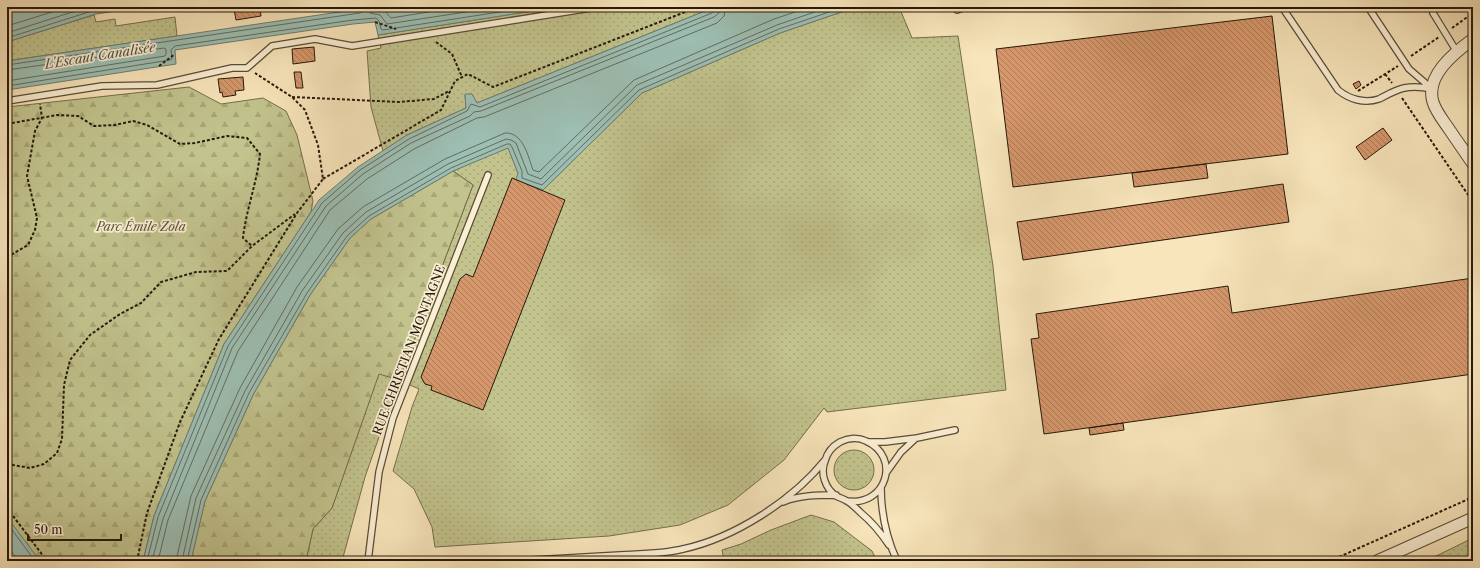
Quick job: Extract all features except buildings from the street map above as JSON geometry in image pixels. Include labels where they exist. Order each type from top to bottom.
[{"type":"street","points":[[1473,39],[1443,65],[1435,79],[1432,89],[1433,102],[1436,110],[1473,164]]},
{"type":"street","points":[[1377,561],[1473,518]]},
{"type":"lane","points":[[7,101],[102,86],[157,85],[232,68],[248,68],[272,46],[315,39],[352,46],[597,7]]},
{"type":"lane","points":[[957,10],[966,7]]},
{"type":"lane","points":[[1282,7],[1338,90],[1343,94],[1355,100],[1370,101],[1397,90],[1414,87],[1432,89]]},
{"type":"lane","points":[[1368,7],[1409,69],[1432,89]]},
{"type":"lane","points":[[1433,13],[1457,52]]},
{"type":"lane","name":"RUE CHRISTIAN MONTAGNE","points":[[368,561],[379,472],[393,418],[488,175]]},
{"type":"lane","points":[[514,561],[656,553],[681,550],[706,543],[728,533],[777,504],[806,481],[825,460],[830,451],[842,441],[852,439],[885,442],[917,438],[955,430]]},
{"type":"lane","points":[[847,501],[866,499],[875,494],[881,487],[886,474],[900,452],[917,438]]},
{"type":"lane","points":[[867,441],[876,447],[882,455],[886,464],[886,474]]},
{"type":"lane","points":[[825,460],[823,470],[829,488],[836,495],[847,501],[872,523],[889,545],[897,561]]},
{"type":"lane","points":[[881,487],[882,513],[889,545]]},
{"type":"lane","points":[[777,504],[800,497],[836,495]]},
{"type":"path","points":[[137,561],[147,513],[180,422],[219,339],[297,212],[323,179],[441,110],[455,81],[468,74],[493,88],[698,7]]},
{"type":"path","points":[[375,22],[401,31]]},
{"type":"path","points":[[431,42],[438,43],[452,54],[462,77]]},
{"type":"path","points":[[159,66],[175,54]]},
{"type":"path","points":[[248,68],[292,97],[305,110],[318,145],[323,179]]},
{"type":"path","points":[[1385,74],[1473,202]]},
{"type":"path","points":[[292,97],[399,102],[434,99],[450,91]]},
{"type":"path","points":[[7,257],[28,245],[35,230],[38,218],[27,176],[35,131],[42,118],[39,96]]},
{"type":"path","points":[[7,124],[57,115],[78,116],[94,126],[133,121],[147,125],[180,144],[195,143],[227,136],[247,138],[260,154],[258,171],[244,226],[243,238],[252,246]]},
{"type":"path","points":[[7,464],[30,468],[44,464],[57,454],[62,439],[64,385],[70,360],[90,335],[120,314],[141,303],[161,282],[196,272],[227,271],[252,246],[297,212]]},
{"type":"path","points":[[1330,561],[1473,497]]},
{"type":"path","points":[[7,508],[47,561]]},
{"type":"green space","points":[[559,7],[715,7],[477,103],[472,94],[465,95],[466,108],[407,135],[383,151],[371,107],[367,51],[381,48],[378,35]]},
{"type":"green space","points":[[856,7],[899,7],[912,38],[958,36],[993,266],[1006,390],[827,412],[824,408],[784,460],[728,505],[680,525],[609,536],[435,547],[432,527],[414,489],[393,471],[412,407],[419,389],[399,380],[473,185],[453,171],[508,147],[518,173],[543,190],[642,93],[780,33]]},
{"type":"green space","points":[[94,15],[96,22],[115,19],[116,26],[175,17],[177,36],[7,61],[7,42]]},
{"type":"green space","name":"Parc Émile Zola","points":[[189,87],[221,104],[263,98],[286,111],[297,135],[313,201],[311,212],[224,344],[154,516],[143,561],[7,561],[7,107]]},
{"type":"green space","points":[[453,171],[473,185],[399,380],[379,374],[332,508],[313,529],[306,561],[191,560],[205,501],[253,395],[310,295],[350,238],[371,219]]},
{"type":"green space","points":[[379,373],[399,380],[365,477],[342,561],[306,561],[313,529],[332,508]]},
{"type":"green space","points":[[858,450],[865,453],[871,459],[874,470],[873,478],[865,487],[858,490],[850,490],[843,487],[835,478],[834,466],[837,459],[846,451]]},
{"type":"green space","points":[[811,515],[834,522],[872,551],[877,561],[724,561],[722,550],[741,544],[771,530]]},
{"type":"green space","points":[[1473,538],[1473,561],[1426,561]]},
{"type":"water","points":[[7,7],[144,7],[96,14],[7,42]]},
{"type":"water","name":"L'Escaut Canalisée","points":[[373,7],[559,7],[378,35],[375,22],[175,50],[176,64],[7,90],[7,61]]},
{"type":"water","points":[[715,7],[856,7],[780,33],[642,93],[543,190],[516,180],[518,173],[508,148],[453,171],[371,219],[350,238],[310,295],[253,395],[205,501],[191,561],[143,561],[154,516],[224,344],[319,200],[358,167],[407,135],[466,108],[465,94],[472,94],[477,103]]},
{"type":"water","points":[[7,517],[40,561],[19,561],[7,546]]}]
